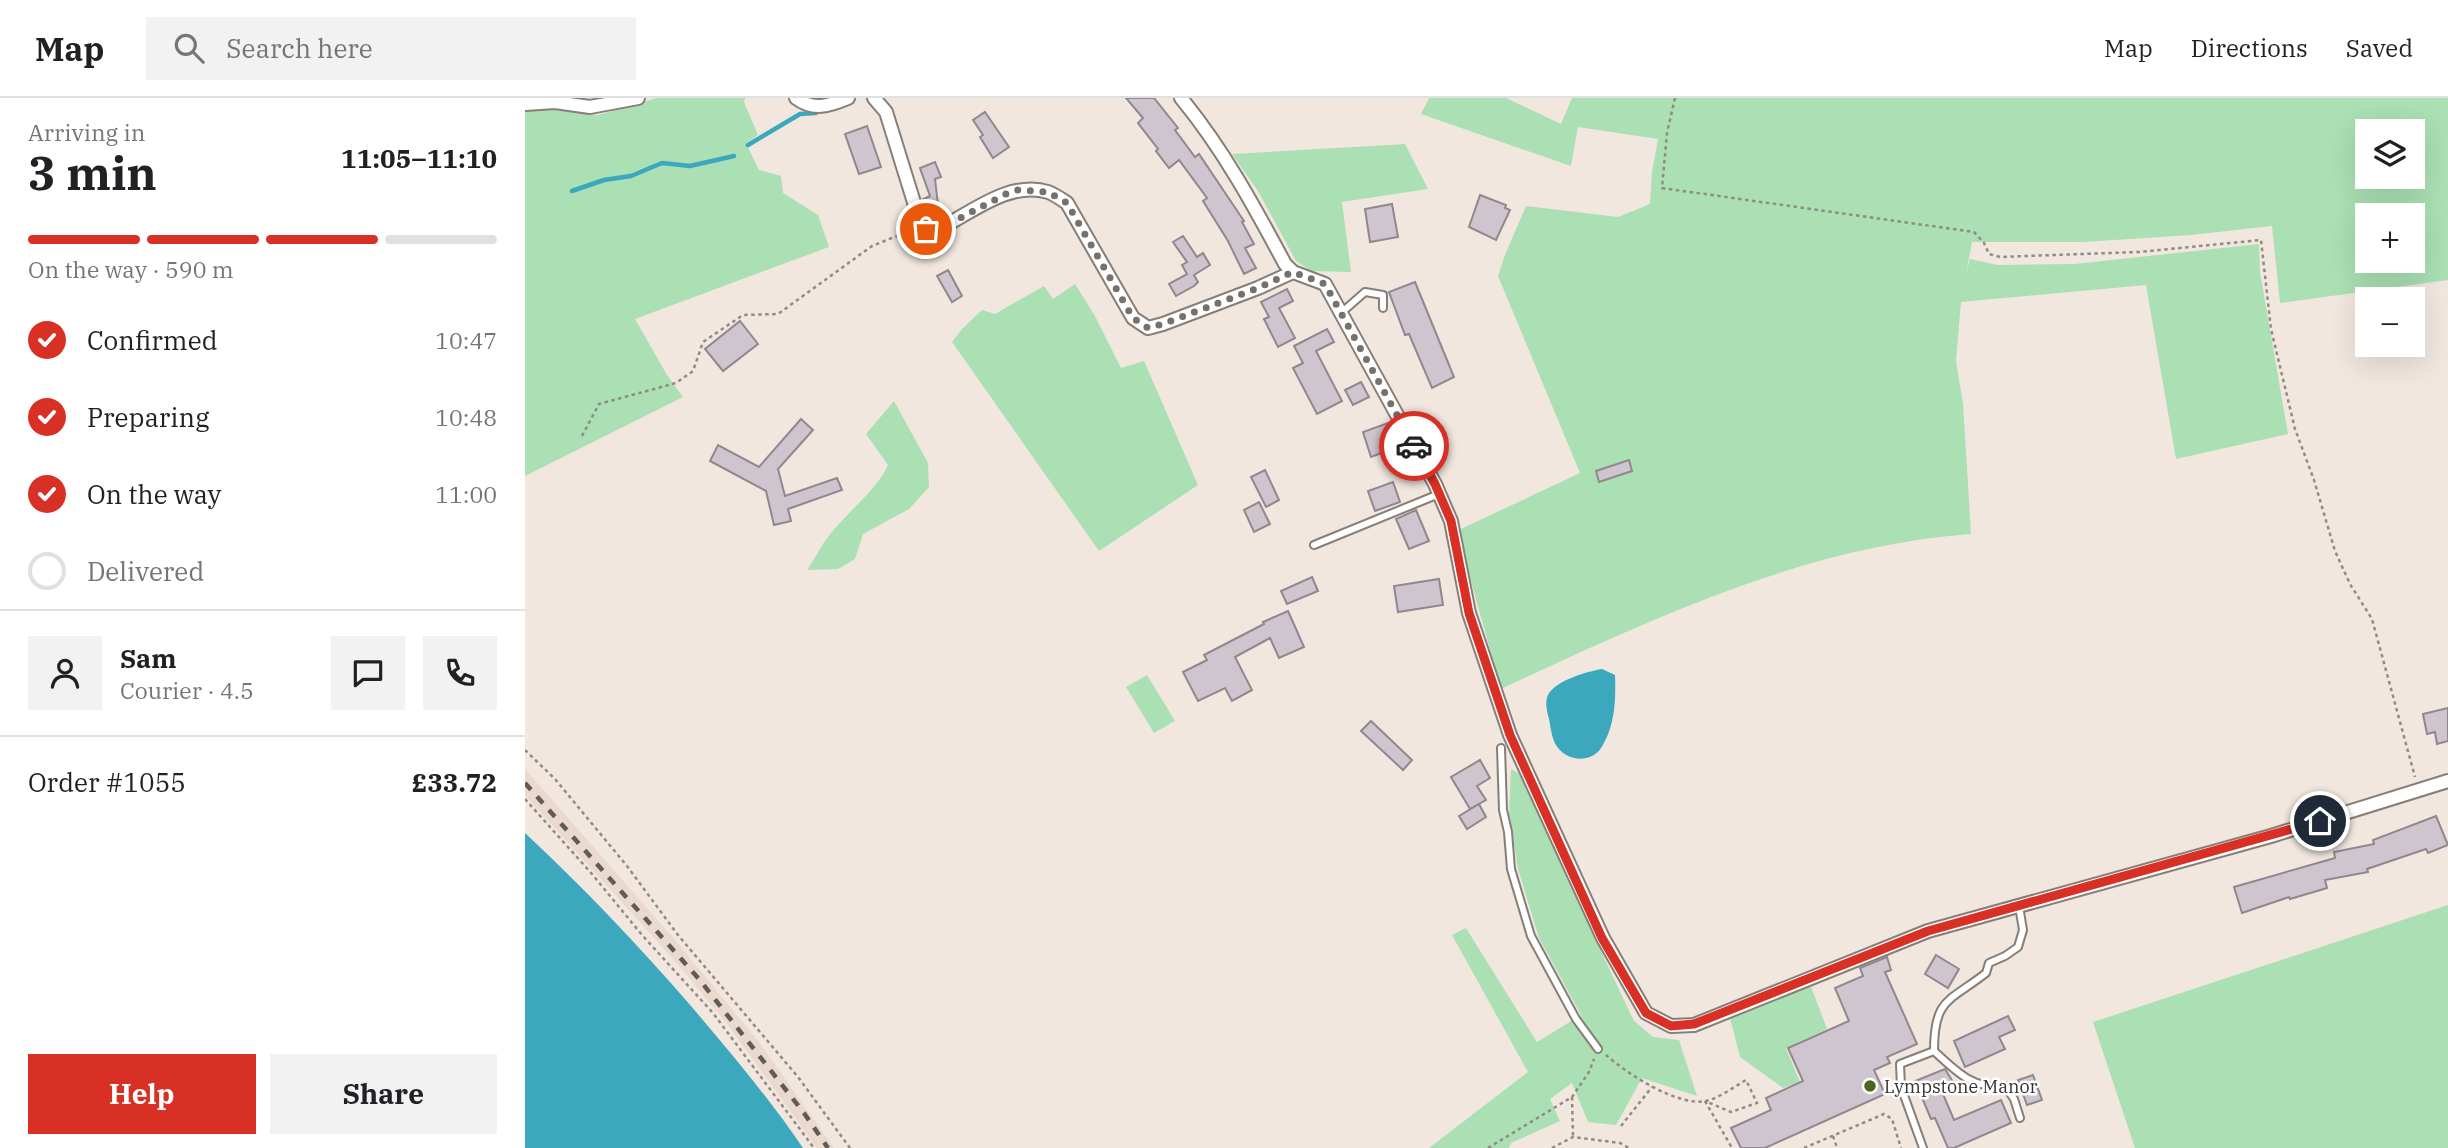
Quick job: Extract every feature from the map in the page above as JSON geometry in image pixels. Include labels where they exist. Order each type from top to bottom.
[{"type":"street","points":[[525,104],[555,102],[590,107],[638,98]]},
{"type":"street","points":[[796,98],[813,107],[848,98]]},
{"type":"street","points":[[874,98],[886,112],[921,225],[926,229],[941,228],[1008,193],[1026,190],[1048,192],[1067,203],[1133,318],[1148,328],[1258,288],[1293,272]]},
{"type":"street","points":[[1181,98],[1202,124],[1248,194],[1285,264],[1293,272],[1325,284],[1439,494],[1451,521],[1469,613],[1510,735],[1602,938],[1646,1013],[1671,1026],[1694,1024],[1928,931],[2258,839],[2448,781]]},
{"type":"street","points":[[1501,748],[1510,735]]},
{"type":"lane","points":[[1341,313],[1364,292],[1383,295],[1383,308]]},
{"type":"lane","points":[[1314,545],[1439,494]]},
{"type":"lane","points":[[1501,748],[1503,810],[1511,869],[1531,936],[1576,1019],[1598,1049]]},
{"type":"lane","points":[[1934,1051],[1934,1030],[1939,1012],[1956,993],[1986,973],[1989,963],[2018,947],[2023,930],[2019,906]]},
{"type":"lane","points":[[1934,1051],[1970,1080],[1988,1087],[2005,1086],[2014,1099],[2020,1118]]},
{"type":"lane","points":[[1923,1148],[1901,1087],[1900,1064],[1934,1051]]},
{"type":"path","points":[[1675,98],[1667,133],[1662,188],[1974,232],[1985,243],[1989,254],[2000,257],[2139,252],[2261,240],[2271,329],[2295,429],[2314,480],[2335,551],[2350,584],[2372,619],[2419,791]]},
{"type":"path","points":[[582,436],[599,404],[676,383],[693,371],[703,342],[743,315],[778,314],[872,246],[921,225]]},
{"type":"path","points":[[525,750],[555,779],[627,866],[678,935],[798,1077],[850,1148]]},
{"type":"path","points":[[525,799],[713,1013],[814,1148]]},
{"type":"path","points":[[1488,1148],[1571,1097],[1589,1072],[1598,1049],[1617,1065],[1652,1087],[1679,1097],[1705,1101],[1731,1112],[1757,1103],[1746,1080],[1705,1101]]},
{"type":"path","points":[[1621,1126],[1652,1087]]},
{"type":"path","points":[[1571,1097],[1573,1138]]},
{"type":"path","points":[[1705,1101],[1732,1148]]},
{"type":"path","points":[[1804,1148],[1884,1114],[1892,1119],[1901,1148]]},
{"type":"path","points":[[1833,1136],[1837,1148]]},
{"type":"path","points":[[1552,1148],[1573,1138],[1620,1143],[1629,1148]]},
{"type":"shaded area","points":[[525,769],[675,940],[759,1042],[834,1148],[817,1148],[728,1025],[674,960],[525,795]]},
{"type":"green space","points":[[657,98],[745,98],[744,102],[758,135],[746,143],[759,170],[781,176],[783,193],[818,215],[829,247],[635,319],[683,397],[525,476],[525,111],[547,108],[598,115]]},
{"type":"green space","points":[[1429,98],[1506,98],[1561,124],[1572,98],[2448,98],[2448,280],[2397,287],[2355,287],[2355,293],[2280,303],[2272,226],[2191,235],[2083,242],[1972,242],[1966,274],[1970,259],[1998,265],[2075,264],[2259,244],[2260,272],[2288,434],[2176,459],[2146,285],[1961,302],[1956,361],[1963,404],[1971,534],[1909,541],[1849,553],[1789,570],[1672,612],[1501,689],[1462,549],[1461,529],[1580,473],[1498,276],[1526,206],[1618,217],[1650,204],[1658,139],[1578,127],[1571,166],[1421,114]]},
{"type":"green space","points":[[1405,144],[1428,189],[1342,202],[1351,272],[1311,271],[1296,261],[1258,191],[1232,154]]},
{"type":"green space","points":[[1075,284],[1095,316],[1121,368],[1144,361],[1198,485],[1099,551],[952,342],[982,310],[995,314],[1044,286],[1053,299]]},
{"type":"green space","points":[[894,401],[928,463],[929,487],[909,509],[863,534],[855,559],[838,569],[807,570],[828,537],[869,493],[888,465],[866,434]]},
{"type":"green space","points":[[1147,675],[1175,721],[1154,733],[1126,687]]},
{"type":"green space","points":[[1511,769],[1525,777],[1549,825],[1604,958],[1634,1021],[1653,1037],[1679,1040],[1697,1096],[1642,1078],[1616,1125],[1588,1122],[1572,1083],[1550,1099],[1560,1121],[1511,1143],[1509,1148],[1429,1148],[1528,1072],[1452,935],[1466,928],[1537,1042],[1581,1015],[1539,938],[1518,869],[1509,814]]},
{"type":"green space","points":[[2448,905],[2448,1148],[2135,1148],[2093,1022]]},
{"type":"green space","points":[[1810,984],[1827,1029],[1786,1048],[1800,1082],[1783,1088],[1740,1057],[1730,1018]]},
{"type":"water","points":[[1602,669],[1615,675],[1615,703],[1606,740],[1592,756],[1581,759],[1569,756],[1559,749],[1553,739],[1547,696],[1566,680]]},
{"type":"water","points":[[525,833],[671,983],[777,1111],[803,1148],[525,1148]]},
{"type":"building","points":[[1126,98],[1154,98],[1178,128],[1175,130],[1195,157],[1199,154],[1244,221],[1242,222],[1254,244],[1245,248],[1256,268],[1244,274],[1228,241],[1203,201],[1207,198],[1179,160],[1169,168],[1138,123],[1143,118]]},
{"type":"building","points":[[985,112],[1009,147],[993,158],[973,120]]},
{"type":"building","points":[[867,126],[881,167],[859,174],[845,134]]},
{"type":"building","points":[[935,162],[941,177],[935,179],[936,206],[941,217],[933,221],[928,219],[922,200],[930,196],[920,168]]},
{"type":"building","points":[[1480,195],[1506,205],[1505,208],[1510,210],[1496,240],[1469,227]]},
{"type":"building","points":[[1392,204],[1398,237],[1370,242],[1365,209]]},
{"type":"building","points":[[1183,236],[1197,257],[1203,253],[1210,265],[1194,275],[1198,282],[1194,286],[1176,296],[1169,284],[1187,274],[1182,265],[1187,262],[1173,242]]},
{"type":"building","points":[[948,270],[962,296],[952,302],[937,276]]},
{"type":"building","points":[[1415,282],[1454,377],[1432,388],[1409,334],[1405,335],[1389,292]]},
{"type":"building","points":[[1287,289],[1293,301],[1279,308],[1295,338],[1278,347],[1264,319],[1269,317],[1261,302]]},
{"type":"building","points":[[740,321],[758,344],[723,371],[705,349]]},
{"type":"building","points":[[1327,329],[1334,342],[1316,351],[1342,401],[1317,414],[1293,368],[1303,363],[1294,346]]},
{"type":"building","points":[[1361,382],[1369,397],[1353,405],[1345,390]]},
{"type":"building","points":[[801,419],[813,430],[778,469],[785,496],[837,478],[842,490],[788,509],[791,521],[774,525],[766,491],[710,461],[718,445],[759,467]]},
{"type":"building","points":[[1391,422],[1403,445],[1371,457],[1363,432]]},
{"type":"building","points":[[1629,460],[1632,471],[1599,482],[1596,471]]},
{"type":"building","points":[[1265,470],[1279,500],[1266,507],[1251,477]]},
{"type":"building","points":[[1393,482],[1400,502],[1375,511],[1368,491]]},
{"type":"building","points":[[1259,502],[1270,524],[1254,532],[1244,510]]},
{"type":"building","points":[[1416,510],[1429,541],[1409,549],[1396,519]]},
{"type":"building","points":[[1312,577],[1318,591],[1287,604],[1281,591]]},
{"type":"building","points":[[1439,579],[1443,605],[1398,612],[1394,586]]},
{"type":"building","points":[[1288,611],[1304,647],[1279,658],[1270,638],[1235,657],[1252,690],[1232,701],[1225,688],[1198,701],[1183,672],[1207,660],[1204,655]]},
{"type":"building","points":[[2448,708],[2448,741],[2437,744],[2435,732],[2427,734],[2423,714]]},
{"type":"building","points":[[1371,721],[1412,760],[1403,770],[1361,731]]},
{"type":"building","points":[[1480,760],[1490,778],[1477,786],[1486,800],[1470,809],[1451,777]]},
{"type":"building","points":[[1479,804],[1486,817],[1467,829],[1459,816]]},
{"type":"building","points":[[2436,816],[2448,845],[2428,853],[2426,849],[2367,869],[2368,872],[2325,880],[2327,888],[2242,913],[2234,887],[2335,858],[2334,852],[2374,844],[2373,840]]},
{"type":"building","points":[[1936,955],[1959,969],[1948,988],[1925,974]]},
{"type":"building","points":[[1887,957],[1891,970],[1885,972],[1917,1044],[1887,1057],[1890,1063],[1874,1070],[1885,1094],[1765,1148],[1741,1148],[1731,1128],[1771,1110],[1766,1098],[1803,1081],[1788,1048],[1849,1021],[1835,988],[1863,976],[1860,968]]},
{"type":"building","points":[[2008,1016],[2015,1030],[1999,1037],[2005,1049],[1965,1067],[1954,1041]]},
{"type":"building","points":[[1945,1069],[1953,1082],[1940,1087],[1954,1120],[2001,1100],[2011,1123],[1954,1148],[1948,1148],[1935,1118],[1931,1119],[1915,1081]]},
{"type":"building","points":[[2033,1075],[2042,1100],[2027,1105],[2018,1080]]},
{"type":"waterway","points":[[748,145],[800,114],[816,113]]},
{"type":"waterway","points":[[572,191],[604,180],[631,176],[662,163],[690,166],[734,156]]},
{"type":"railway","points":[[525,783],[699,979],[804,1113],[828,1148]]},
{"type":"way so far","points":[[926,229],[941,228],[1008,193],[1018,190],[1048,192],[1067,203],[1133,318],[1148,328],[1258,288],[1293,272],[1325,284],[1414,446]]},
{"type":"place","name":"Lympstone Manor","points":[[1870,1086]]},
{"type":"route","points":[[1414,446],[1451,521],[1469,613],[1510,735],[1602,938],[1646,1013],[1671,1026],[1694,1024],[1928,931],[2320,821]]}]
